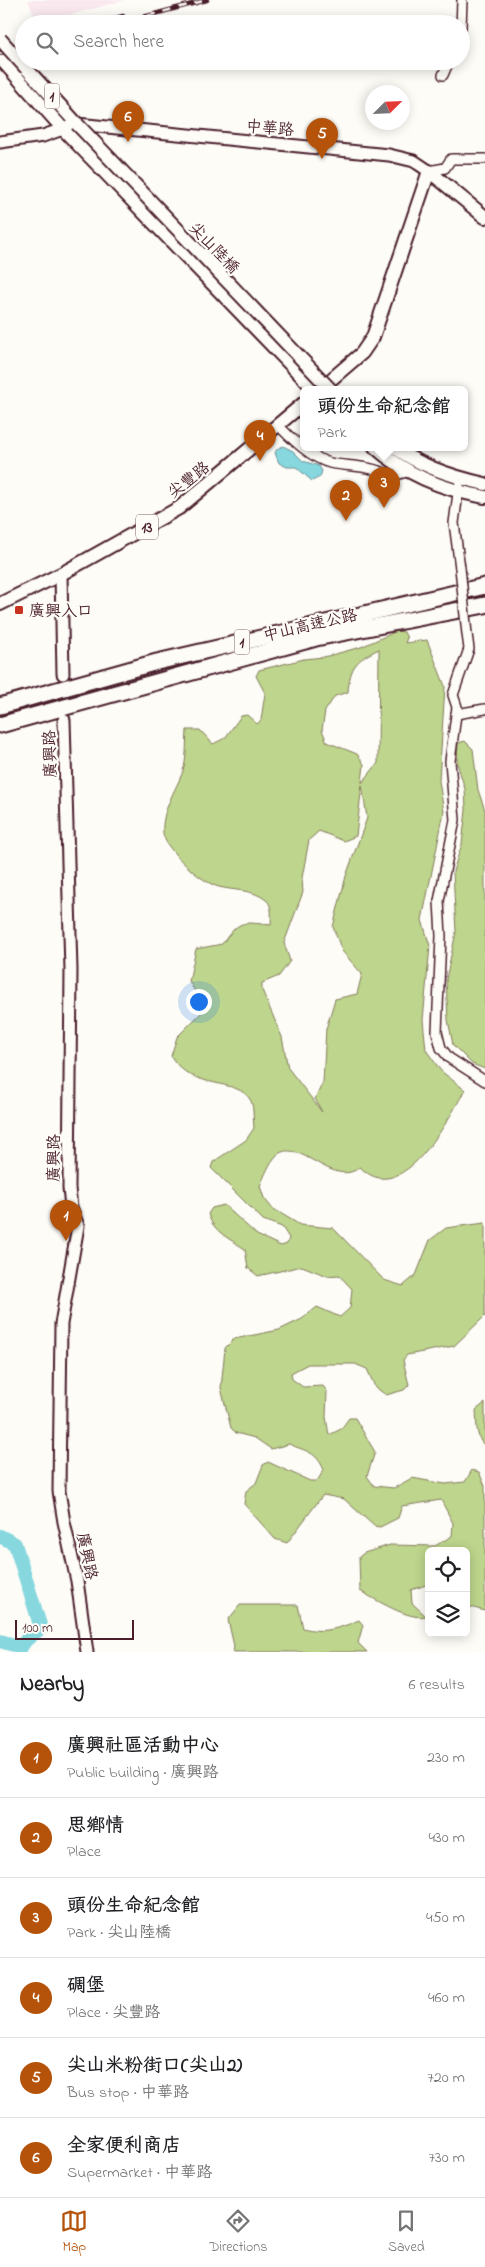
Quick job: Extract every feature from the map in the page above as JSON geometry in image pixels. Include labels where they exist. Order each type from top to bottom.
[{"type":"highway","name":"中山高速公路","points":[[0,706],[157,662],[485,586]]},
{"type":"highway","name":"中山高速公路","points":[[0,725],[316,638],[485,605]]},
{"type":"main road","name":"1","points":[[0,39],[15,56]]},
{"type":"main road","name":"1","points":[[0,58],[63,129]]},
{"type":"main road","name":"1","points":[[28,70],[78,124]]},
{"type":"main road","name":"尖山陸橋","points":[[78,124],[327,386]]},
{"type":"main road","name":"尖山陸橋","points":[[63,129],[311,386]]},
{"type":"main road","name":"中華路","points":[[430,171],[485,217]]},
{"type":"main road","points":[[324,386],[362,353],[373,337],[430,171]]},
{"type":"main road","name":"尖豐路","points":[[0,604],[61,574],[179,508],[300,406]]},
{"type":"main road","points":[[380,451],[408,471],[457,492],[485,497]]},
{"type":"main road","points":[[401,451],[432,469],[485,484]]},
{"type":"street","points":[[461,15],[462,0]]},
{"type":"street","points":[[443,75],[445,70]]},
{"type":"street","name":"中華路","points":[[0,142],[43,136],[78,124],[388,155],[414,162],[430,171]]},
{"type":"street","points":[[430,171],[445,168],[451,159],[485,159]]},
{"type":"street","points":[[277,424],[287,436],[300,444]]},
{"type":"street","points":[[310,451],[329,463],[373,469],[391,476],[398,476],[408,471]]},
{"type":"street","points":[[462,479],[457,492],[454,523],[469,649],[453,695],[457,707],[450,761],[455,820],[439,902],[440,965],[437,1032],[441,1048],[449,1058],[485,1081]]},
{"type":"street","points":[[61,574],[63,674]]},
{"type":"street","points":[[456,714],[485,709]]},
{"type":"street","name":"廣興路","points":[[64,720],[72,970],[69,1188],[71,1207],[78,1226],[62,1324],[59,1490],[64,1522],[78,1581],[88,1652]]},
{"type":"shaded area","points":[[28,0],[125,0],[70,15],[34,15]]},
{"type":"green space","points":[[397,631],[404,632],[407,638],[405,643],[427,640],[445,686],[439,781],[444,812],[422,920],[430,946],[423,1020],[426,1050],[441,1071],[465,1090],[448,1120],[422,1155],[407,1169],[392,1177],[376,1177],[360,1167],[350,1172],[339,1172],[295,1152],[286,1151],[274,1158],[260,1186],[264,1198],[272,1208],[300,1225],[333,1228],[384,1280],[403,1286],[416,1275],[430,1240],[446,1228],[485,1223],[485,1316],[454,1346],[407,1355],[403,1360],[409,1385],[404,1390],[386,1395],[375,1387],[367,1369],[355,1364],[308,1364],[291,1373],[292,1379],[303,1387],[323,1386],[327,1391],[326,1417],[329,1435],[341,1429],[349,1418],[355,1418],[375,1452],[367,1476],[374,1486],[394,1488],[412,1478],[445,1484],[465,1482],[472,1470],[479,1472],[485,1486],[485,1611],[470,1607],[470,1547],[425,1547],[425,1585],[411,1590],[412,1603],[425,1616],[419,1617],[402,1612],[360,1591],[359,1557],[364,1553],[390,1545],[435,1546],[452,1536],[453,1523],[441,1500],[402,1506],[398,1518],[380,1527],[374,1526],[344,1499],[323,1495],[287,1543],[275,1539],[244,1504],[246,1491],[256,1483],[263,1465],[268,1462],[310,1481],[317,1481],[324,1470],[318,1459],[306,1451],[289,1444],[271,1449],[255,1438],[236,1433],[231,1428],[221,1388],[225,1348],[234,1339],[279,1330],[302,1319],[317,1307],[340,1317],[350,1308],[352,1289],[339,1275],[327,1276],[302,1266],[258,1276],[248,1268],[245,1249],[218,1230],[210,1220],[208,1214],[212,1208],[224,1205],[257,1235],[281,1246],[287,1244],[289,1238],[282,1227],[263,1220],[211,1168],[213,1162],[246,1140],[254,1128],[251,1101],[245,1093],[236,1088],[190,1075],[171,1056],[177,1037],[205,1009],[189,981],[196,949],[222,944],[233,930],[242,924],[271,925],[271,908],[268,902],[261,896],[219,887],[194,873],[177,857],[165,840],[163,833],[164,817],[184,766],[187,730],[200,730],[213,744],[225,738],[241,716],[247,715],[257,724],[261,720],[265,693],[256,676],[259,670],[304,659],[324,657],[361,647]],"holes":[[[379,649],[378,763],[362,783],[364,764],[357,754],[327,742],[322,730],[325,711],[335,696],[348,692],[350,676],[356,665]],[[362,785],[367,818],[346,876],[333,927],[342,951],[362,974],[357,994],[335,999],[326,1029],[323,1082],[315,1099],[322,1112],[288,1068],[282,1037],[262,990],[262,983],[279,976],[290,961],[284,943],[303,892],[302,878],[309,840],[319,831],[344,841],[356,836]]]},
{"type":"green space","points":[[465,741],[473,749],[478,790],[485,810],[485,1069],[472,1064],[453,1045],[448,1020],[446,979],[456,932],[453,871],[462,844],[466,810],[465,789],[457,763],[458,743]]},
{"type":"green space","points":[[485,1403],[485,1446],[478,1434],[476,1410]]},
{"type":"green space","points":[[240,1605],[298,1605],[303,1628],[311,1630],[332,1629],[359,1620],[363,1625],[358,1643],[367,1652],[233,1652],[234,1646],[228,1620]]},
{"type":"water","points":[[283,446],[293,451],[303,461],[319,466],[322,471],[320,477],[312,481],[296,467],[287,467],[279,463],[275,453],[277,449]]},
{"type":"waterway","points":[[0,1536],[15,1544],[41,1628],[26,1640],[21,1647],[0,1641]]},
{"type":"railway","points":[[151,15],[207,0]]},
{"type":"railway","points":[[0,53],[15,49]]},
{"type":"place","name":"全家便利商店","points":[[128,142]]},
{"type":"place","name":"尖山米粉街口(尖山2)","points":[[322,159]]},
{"type":"place","name":"碉堡","points":[[260,461]]},
{"type":"place","name":"頭份生命紀念館","points":[[384,508]]},
{"type":"place","name":"思鄉情","points":[[346,521]]},
{"type":"place","name":"廣興入口","points":[[19,610]]},
{"type":"place","name":"廣興社區活動中心","points":[[66,1241]]}]
